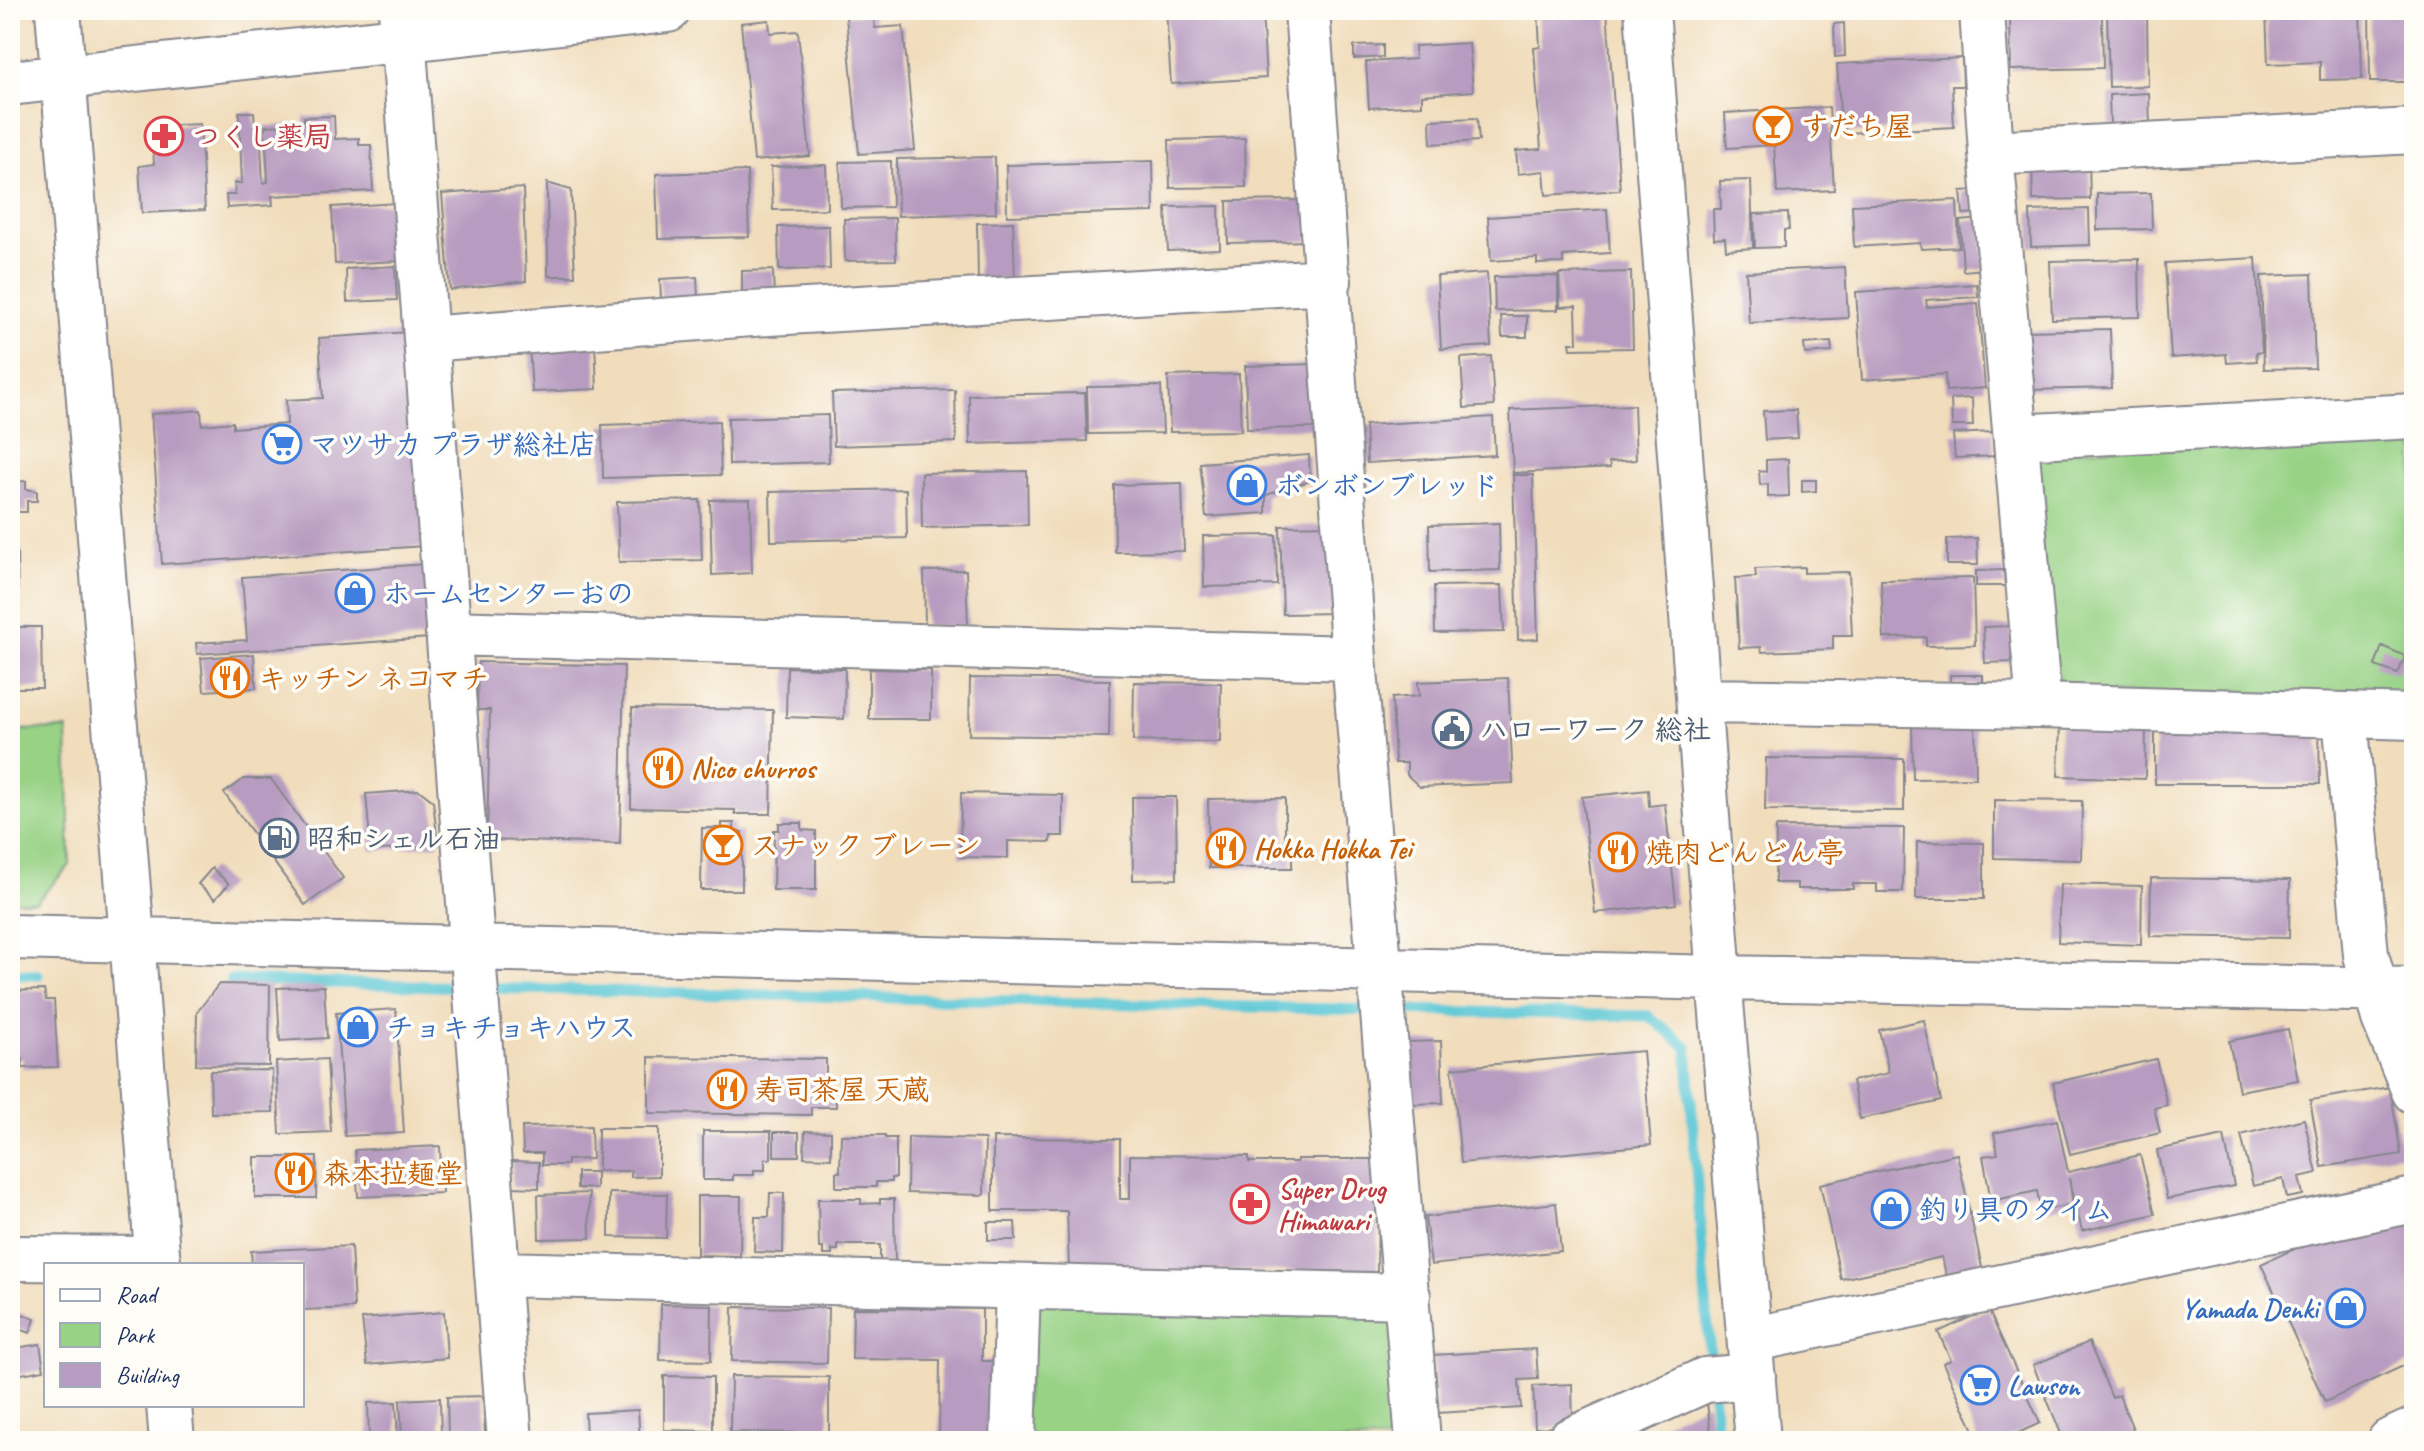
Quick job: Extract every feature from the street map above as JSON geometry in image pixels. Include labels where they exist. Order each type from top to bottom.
[{"type":"street","points":[[10,1258],[158,1262],[58,10]]},
{"type":"street","points":[[10,83],[63,78],[402,25],[668,10]]},
{"type":"street","points":[[1307,10],[1354,658],[1418,1441]]},
{"type":"street","points":[[1647,10],[1719,978],[1732,1369],[1758,1441]]},
{"type":"street","points":[[1982,10],[1991,153],[2039,706]]},
{"type":"street","points":[[402,25],[510,1441]]},
{"type":"street","points":[[1991,153],[2414,131]]},
{"type":"street","points":[[426,339],[752,314],[1329,281]]},
{"type":"street","points":[[2016,437],[2414,416]]},
{"type":"street","points":[[448,633],[1354,658]]},
{"type":"street","points":[[1700,701],[2039,706],[2414,717]]},
{"type":"street","points":[[2345,716],[2366,955],[2395,989]]},
{"type":"street","points":[[10,937],[132,940],[474,974],[1382,995],[1719,978],[2395,989]]},
{"type":"street","points":[[2395,989],[2384,1018],[2414,1091]]},
{"type":"street","points":[[1569,1441],[1732,1369],[2414,1200]]},
{"type":"street","points":[[497,1274],[1408,1296]]},
{"type":"street","points":[[1013,1441],[1018,1287]]},
{"type":"street","points":[[169,1407],[172,1441]]},
{"type":"street","points":[[2390,1441],[2414,1430]]},
{"type":"green space","points":[[2414,431],[2414,698],[2075,693],[2048,666],[2036,463],[2044,452]]},
{"type":"green space","points":[[67,729],[70,865],[36,902],[10,901],[10,730]]},
{"type":"green space","points":[[1037,1302],[1379,1310],[1395,1323],[1405,1441],[1020,1441]]},
{"type":"building","points":[[1166,10],[1262,10],[1266,78],[1171,84]]},
{"type":"building","points":[[1538,10],[1607,10],[1620,190],[1546,195],[1544,171],[1518,174],[1516,151],[1541,149],[1534,48],[1540,47]]},
{"type":"building","points":[[2107,10],[2147,10],[2148,86],[2109,87]]},
{"type":"building","points":[[2266,10],[2360,10],[2362,79],[2320,80],[2320,62],[2268,64]]},
{"type":"building","points":[[2369,10],[2414,10],[2414,19],[2411,19],[2412,82],[2370,82]]},
{"type":"building","points":[[873,13],[875,28],[903,26],[915,150],[859,154],[846,16]]},
{"type":"building","points":[[2102,15],[2103,68],[2011,70],[2010,17]]},
{"type":"building","points":[[769,20],[770,33],[798,31],[810,156],[754,161],[741,23]]},
{"type":"building","points":[[1844,23],[1845,56],[1835,57],[1834,24]]},
{"type":"building","points":[[1469,43],[1473,91],[1422,95],[1422,105],[1369,108],[1366,62],[1415,59],[1415,46]]},
{"type":"building","points":[[1383,45],[1383,57],[1354,59],[1354,46]]},
{"type":"building","points":[[1962,58],[1963,86],[1952,86],[1954,127],[1845,133],[1845,127],[1841,127],[1837,64]]},
{"type":"building","points":[[2149,93],[2150,125],[2110,126],[2109,95]]},
{"type":"building","points":[[1829,107],[1834,190],[1777,193],[1774,145],[1727,148],[1725,113]]},
{"type":"building","points":[[239,112],[254,112],[255,127],[260,127],[263,183],[268,182],[265,126],[304,124],[304,117],[334,116],[335,139],[359,138],[359,145],[371,145],[373,191],[272,196],[273,205],[227,208],[226,195],[235,195],[234,183],[242,183]]},
{"type":"building","points":[[1477,118],[1479,141],[1431,144],[1430,120]]},
{"type":"building","points":[[200,124],[205,210],[142,213],[139,166],[154,164],[152,126]]},
{"type":"building","points":[[1245,138],[1246,187],[1170,188],[1169,140]]},
{"type":"building","points":[[995,157],[996,213],[898,216],[897,159]]},
{"type":"building","points":[[891,161],[892,207],[841,208],[840,162]]},
{"type":"building","points":[[1153,161],[1154,212],[1007,216],[1006,165]]},
{"type":"building","points":[[2089,161],[2090,199],[2033,200],[2032,162]]},
{"type":"building","points":[[826,165],[827,209],[773,210],[771,167]]},
{"type":"building","points":[[747,171],[749,237],[658,239],[656,174]]},
{"type":"building","points":[[1751,180],[1753,248],[1726,250],[1725,238],[1714,239],[1713,209],[1721,209],[1720,181]]},
{"type":"building","points":[[547,183],[571,190],[575,276],[548,276]]},
{"type":"building","points":[[523,188],[526,281],[450,290],[442,194]]},
{"type":"building","points":[[1977,190],[1979,213],[1963,214],[1961,191]]},
{"type":"building","points":[[2151,193],[2152,229],[2097,230],[2097,194]]},
{"type":"building","points":[[1307,200],[1308,241],[1228,243],[1227,201]]},
{"type":"building","points":[[1957,200],[1959,247],[1921,249],[1920,243],[1854,247],[1852,205]]},
{"type":"building","points":[[397,203],[400,261],[335,264],[332,207]]},
{"type":"building","points":[[1219,206],[1220,249],[1168,251],[1166,207]]},
{"type":"building","points":[[1607,209],[1610,253],[1563,256],[1563,263],[1537,264],[1537,258],[1491,261],[1488,217]]},
{"type":"building","points":[[2089,209],[2090,245],[2031,247],[2030,211]]},
{"type":"building","points":[[1788,213],[1789,230],[1784,230],[1784,247],[1755,248],[1754,214]]},
{"type":"building","points":[[895,218],[896,260],[845,261],[844,219]]},
{"type":"building","points":[[1981,219],[1984,269],[1963,271],[1960,221]]},
{"type":"building","points":[[1013,222],[1015,279],[978,280],[977,223]]},
{"type":"building","points":[[829,226],[830,269],[779,270],[778,227]]},
{"type":"building","points":[[2256,258],[2262,352],[2256,353],[2257,361],[2227,363],[2226,354],[2171,358],[2165,263]]},
{"type":"building","points":[[2139,259],[2140,317],[2052,319],[2050,261]]},
{"type":"building","points":[[395,266],[397,300],[347,302],[346,269]]},
{"type":"building","points":[[1845,267],[1848,318],[1749,323],[1746,272]]},
{"type":"building","points":[[773,270],[774,297],[742,298],[742,271]]},
{"type":"building","points":[[1631,272],[1633,348],[1571,349],[1570,343],[1577,343],[1576,306],[1560,307],[1559,274]]},
{"type":"building","points":[[1487,273],[1491,346],[1441,349],[1437,276]]},
{"type":"building","points":[[2312,274],[2315,368],[2264,369],[2261,276]]},
{"type":"building","points":[[1558,276],[1558,310],[1495,311],[1494,277]]},
{"type":"building","points":[[697,277],[698,298],[661,299],[660,279]]},
{"type":"building","points":[[1977,284],[1978,297],[1926,300],[1927,307],[1978,303],[1985,388],[1946,391],[1945,374],[1862,380],[1856,292]]},
{"type":"building","points":[[1501,316],[1527,316],[1527,337],[1502,337]]},
{"type":"building","points":[[2110,329],[2112,388],[2029,390],[2027,331]]},
{"type":"building","points":[[409,332],[424,546],[162,564],[151,414],[201,410],[202,425],[233,422],[233,428],[287,424],[286,400],[323,398],[319,338]]},
{"type":"building","points":[[595,342],[597,389],[532,392],[529,345]]},
{"type":"building","points":[[1831,342],[1832,352],[1805,354],[1804,344]]},
{"type":"building","points":[[1491,356],[1494,406],[1464,408],[1461,358]]},
{"type":"building","points":[[1317,364],[1318,428],[1247,429],[1245,366]]},
{"type":"building","points":[[1239,374],[1241,431],[1170,432],[1168,376]]},
{"type":"building","points":[[1161,386],[1163,433],[1088,434],[1087,387]]},
{"type":"building","points":[[955,390],[956,442],[834,446],[832,393]]},
{"type":"building","points":[[1085,393],[1087,441],[970,444],[969,395]]},
{"type":"building","points":[[1972,398],[1973,426],[1952,426],[1951,399]]},
{"type":"building","points":[[1634,405],[1636,460],[1609,462],[1610,468],[1513,473],[1510,410]]},
{"type":"building","points":[[1796,410],[1798,438],[1765,440],[1763,411]]},
{"type":"building","points":[[828,415],[829,462],[729,465],[728,418]]},
{"type":"building","points":[[1493,417],[1495,455],[1367,463],[1365,425]]},
{"type":"building","points":[[719,421],[721,475],[603,478],[602,425]]},
{"type":"building","points":[[1993,432],[1994,456],[1955,458],[1953,434]]},
{"type":"building","points":[[1309,455],[1310,481],[1266,495],[1266,513],[1206,517],[1200,463]]},
{"type":"building","points":[[1788,459],[1789,496],[1768,497],[1768,484],[1760,485],[1759,471],[1766,471],[1766,460]]},
{"type":"building","points":[[1027,471],[1028,525],[922,528],[921,473]]},
{"type":"building","points":[[1513,475],[1533,475],[1538,639],[1518,640]]},
{"type":"building","points":[[1802,480],[1816,480],[1816,491],[1802,492]]},
{"type":"building","points":[[26,481],[26,489],[37,491],[37,501],[27,501],[27,512],[10,512],[10,483]]},
{"type":"building","points":[[1182,483],[1184,551],[1115,552],[1114,485]]},
{"type":"building","points":[[906,489],[907,538],[771,541],[770,492]]},
{"type":"building","points":[[750,499],[752,573],[712,575],[710,500]]},
{"type":"building","points":[[700,500],[702,560],[619,562],[617,502]]},
{"type":"building","points":[[1499,523],[1500,570],[1430,572],[1429,525]]},
{"type":"building","points":[[1333,525],[1335,613],[1283,614],[1280,526]]},
{"type":"building","points":[[10,527],[13,527],[13,548],[17,551],[18,605],[10,605]]},
{"type":"building","points":[[1276,535],[1277,585],[1204,587],[1203,536]]},
{"type":"building","points":[[1977,538],[1978,565],[1947,565],[1947,539]]},
{"type":"building","points":[[426,564],[430,638],[197,654],[196,643],[247,640],[242,577]]},
{"type":"building","points":[[1804,567],[1804,573],[1849,572],[1852,636],[1833,636],[1833,649],[1762,652],[1761,647],[1739,648],[1735,578],[1756,577],[1755,569]]},
{"type":"building","points":[[966,570],[968,625],[925,626],[924,571]]},
{"type":"building","points":[[2004,570],[2005,586],[1976,586],[1976,571]]},
{"type":"building","points":[[1973,578],[1975,645],[1926,646],[1926,637],[1884,638],[1881,580]]},
{"type":"building","points":[[1502,585],[1504,632],[1435,633],[1434,586]]},
{"type":"building","points":[[2011,626],[2013,662],[1985,663],[1983,627]]},
{"type":"building","points":[[10,627],[41,627],[42,688],[10,688]]},
{"type":"building","points":[[2382,646],[2405,656],[2398,674],[2375,666]]},
{"type":"building","points":[[254,654],[256,688],[204,691],[201,658]]},
{"type":"building","points":[[478,662],[624,666],[620,844],[487,840],[490,710],[477,710]]},
{"type":"building","points":[[787,667],[845,669],[844,719],[786,717]]},
{"type":"building","points":[[869,669],[931,670],[931,719],[869,719]]},
{"type":"building","points":[[1950,675],[1983,675],[1983,685],[1950,685]]},
{"type":"building","points":[[970,678],[1110,680],[1109,737],[969,735]]},
{"type":"building","points":[[1508,678],[1513,783],[1420,787],[1407,775],[1407,763],[1395,763],[1392,698],[1419,696],[1418,682]]},
{"type":"building","points":[[1134,682],[1221,683],[1220,742],[1133,741]]},
{"type":"building","points":[[632,708],[773,710],[771,814],[735,814],[735,810],[631,808]]},
{"type":"building","points":[[1975,721],[1976,778],[1913,779],[1912,722]]},
{"type":"building","points":[[2060,725],[2146,727],[2145,779],[2058,776]]},
{"type":"building","points":[[2155,729],[2319,729],[2320,784],[2155,784]]},
{"type":"building","points":[[1766,758],[1904,759],[1904,811],[1765,810]]},
{"type":"building","points":[[244,779],[271,779],[343,878],[305,905],[224,793]]},
{"type":"building","points":[[419,790],[433,801],[438,845],[371,851],[366,794]]},
{"type":"building","points":[[1648,790],[1649,806],[1665,804],[1676,904],[1595,913],[1582,797]]},
{"type":"building","points":[[961,793],[1063,795],[1063,836],[1051,836],[1051,842],[1008,841],[1008,858],[960,857]]},
{"type":"building","points":[[1132,797],[1176,797],[1177,879],[1133,880]]},
{"type":"building","points":[[1285,798],[1285,844],[1292,843],[1292,868],[1209,868],[1208,799]]},
{"type":"building","points":[[1994,800],[2082,801],[2081,860],[1994,858]]},
{"type":"building","points":[[722,823],[734,823],[734,832],[742,832],[742,890],[701,890],[702,828],[722,828]]},
{"type":"building","points":[[779,823],[802,823],[802,830],[816,831],[816,890],[773,890],[774,830],[779,830]]},
{"type":"building","points":[[1776,827],[1904,828],[1903,892],[1877,892],[1877,884],[1853,884],[1853,889],[1797,889],[1797,883],[1775,883]]},
{"type":"building","points":[[1917,842],[1984,843],[1984,899],[1916,899]]},
{"type":"building","points":[[212,868],[229,884],[215,899],[198,884]]},
{"type":"building","points":[[2151,878],[2290,880],[2289,938],[2150,936]]},
{"type":"building","points":[[2060,884],[2142,886],[2141,945],[2058,942]]},
{"type":"building","points":[[219,984],[270,985],[269,1066],[196,1065],[197,1012]]},
{"type":"building","points":[[324,986],[327,1038],[280,1041],[277,988]]},
{"type":"building","points":[[44,990],[46,1000],[54,1000],[58,1067],[22,1068],[23,1059],[10,1057],[10,991]]},
{"type":"building","points":[[396,1009],[404,1133],[345,1136],[336,1013]]},
{"type":"building","points":[[1924,1020],[1941,1101],[1860,1119],[1852,1081],[1889,1073],[1879,1030]]},
{"type":"building","points":[[2288,1029],[2298,1080],[2239,1091],[2229,1041]]},
{"type":"building","points":[[1441,1041],[1443,1103],[1411,1104],[1408,1042]]},
{"type":"building","points":[[1643,1051],[1651,1145],[1461,1163],[1452,1068]]},
{"type":"building","points":[[649,1057],[826,1059],[826,1090],[812,1090],[812,1096],[836,1096],[836,1107],[811,1107],[811,1115],[649,1113]]},
{"type":"building","points":[[327,1059],[331,1132],[280,1134],[276,1062]]},
{"type":"building","points":[[2156,1059],[2167,1105],[2154,1108],[2160,1133],[2070,1154],[2053,1083]]},
{"type":"building","points":[[272,1070],[273,1112],[211,1113],[210,1071]]},
{"type":"building","points":[[2390,1087],[2401,1154],[2322,1167],[2310,1100]]},
{"type":"building","points":[[2304,1119],[2317,1173],[2299,1177],[2303,1195],[2287,1198],[2283,1179],[2253,1186],[2241,1135]]},
{"type":"building","points":[[2057,1120],[2068,1172],[2140,1155],[2155,1214],[2082,1231],[2069,1178],[2073,1204],[2041,1211],[2037,1191],[1991,1201],[1983,1156],[1998,1154],[1994,1133]]},
{"type":"building","points":[[591,1126],[592,1159],[567,1160],[567,1165],[542,1165],[542,1153],[523,1153],[522,1127]]},
{"type":"building","points":[[598,1128],[659,1128],[659,1176],[631,1177],[631,1171],[598,1171]]},
{"type":"building","points":[[703,1131],[771,1131],[771,1159],[765,1159],[765,1170],[754,1170],[754,1175],[733,1175],[733,1180],[703,1180]]},
{"type":"building","points":[[805,1131],[831,1132],[831,1158],[804,1157]]},
{"type":"building","points":[[774,1132],[799,1132],[799,1156],[774,1156]]},
{"type":"building","points":[[841,1135],[896,1138],[896,1178],[891,1178],[891,1182],[876,1182],[876,1187],[836,1187],[836,1172],[840,1172]]},
{"type":"building","points":[[2224,1136],[2234,1186],[2167,1199],[2157,1150]]},
{"type":"building","points":[[908,1137],[985,1139],[984,1195],[907,1193]]},
{"type":"building","points":[[993,1138],[1120,1139],[1120,1199],[1130,1199],[1130,1155],[1249,1156],[1249,1162],[1379,1159],[1377,1272],[1069,1269],[1067,1211],[993,1211]]},
{"type":"building","points":[[440,1146],[442,1193],[358,1197],[355,1150]]},
{"type":"building","points":[[1957,1154],[1983,1272],[1947,1279],[1942,1257],[1841,1279],[1820,1184]]},
{"type":"building","points":[[255,1157],[317,1157],[316,1198],[255,1198]]},
{"type":"building","points":[[512,1161],[539,1162],[539,1188],[512,1187]]},
{"type":"building","points":[[577,1172],[596,1172],[596,1188],[577,1188]]},
{"type":"building","points":[[589,1193],[590,1238],[539,1239],[538,1195]]},
{"type":"building","points":[[609,1193],[667,1194],[666,1238],[609,1237]]},
{"type":"building","points":[[770,1193],[784,1193],[783,1253],[754,1252],[755,1217],[769,1217]]},
{"type":"building","points":[[697,1196],[741,1196],[740,1256],[697,1255]]},
{"type":"building","points":[[818,1199],[861,1199],[861,1204],[894,1199],[895,1264],[880,1264],[880,1245],[838,1245],[838,1250],[832,1250],[832,1255],[823,1255],[823,1248],[819,1248]]},
{"type":"building","points":[[1556,1203],[1561,1251],[1431,1265],[1425,1217]]},
{"type":"building","points":[[988,1222],[1015,1222],[1016,1240],[988,1240]]},
{"type":"building","points":[[2414,1223],[2414,1361],[2325,1402],[2261,1264],[2312,1241]]},
{"type":"building","points":[[351,1246],[354,1308],[304,1310],[304,1263],[252,1263],[251,1251]]},
{"type":"building","points":[[661,1304],[712,1305],[711,1361],[660,1360]]},
{"type":"building","points":[[733,1307],[828,1308],[827,1363],[732,1361]]},
{"type":"building","points":[[853,1308],[982,1309],[982,1361],[995,1361],[994,1441],[939,1441],[940,1360],[852,1359]]},
{"type":"building","points":[[10,1309],[35,1319],[30,1333],[10,1325]]},
{"type":"building","points":[[1988,1309],[2040,1423],[2001,1441],[1979,1441],[1943,1363],[1951,1360],[1938,1332]]},
{"type":"building","points":[[444,1312],[447,1358],[367,1365],[362,1319]]},
{"type":"building","points":[[2089,1342],[2112,1398],[2119,1395],[2138,1441],[2064,1441],[2033,1365]]},
{"type":"building","points":[[40,1344],[44,1370],[10,1376],[10,1349]]},
{"type":"building","points":[[1536,1349],[1538,1379],[1519,1380],[1521,1408],[1437,1413],[1433,1355]]},
{"type":"building","points":[[664,1376],[713,1377],[713,1431],[664,1430]]},
{"type":"building","points":[[731,1376],[829,1377],[829,1433],[730,1432]]},
{"type":"building","points":[[1572,1384],[1573,1426],[1535,1428],[1533,1386]]},
{"type":"building","points":[[483,1396],[485,1434],[448,1436],[447,1397]]},
{"type":"building","points":[[440,1398],[441,1437],[402,1439],[400,1400]]},
{"type":"building","points":[[396,1402],[398,1441],[369,1441],[368,1403]]},
{"type":"building","points":[[1707,1403],[1712,1441],[1626,1441]]},
{"type":"building","points":[[638,1410],[640,1441],[586,1441],[585,1413]]},
{"type":"waterway","points":[[10,974],[38,975]]},
{"type":"waterway","points":[[231,980],[466,987]]},
{"type":"waterway","points":[[483,988],[1374,1010]]},
{"type":"waterway","points":[[1391,1010],[1649,1016],[1687,1047],[1711,1369]]},
{"type":"waterway","points":[[1713,1387],[1717,1441]]},
{"type":"place","name":"すだち屋","points":[[1773,126]]},
{"type":"place","name":"つくし薬局","points":[[164,136]]},
{"type":"place","name":"マツサカ プラザ総社店","points":[[282,444]]},
{"type":"place","name":"ボンボンブレッド","points":[[1247,485]]},
{"type":"place","name":"ホームセンターおの","points":[[355,593]]},
{"type":"place","name":"キッチン ネコマチ","points":[[230,678]]},
{"type":"place","name":"ハローワーク 総社","points":[[1452,729]]},
{"type":"place","name":"Nico churros","points":[[663,768]]},
{"type":"place","name":"昭和シェル石油","points":[[279,838]]},
{"type":"place","name":"スナック ブレーン","points":[[723,845]]},
{"type":"place","name":"Hokka Hokka Tei","points":[[1226,848]]},
{"type":"place","name":"焼肉どんどん亭","points":[[1618,852]]},
{"type":"place","name":"チョキチョキハウス","points":[[358,1027]]},
{"type":"place","name":"寿司茶屋 天蔵","points":[[727,1089]]},
{"type":"place","name":"森本拉麺堂","points":[[295,1173]]},
{"type":"place","name":"Super Drug Himawari","points":[[1250,1204]]},
{"type":"place","name":"釣り具のタイム","points":[[1891,1209]]},
{"type":"place","name":"Yamada Denki","points":[[2346,1308]]},
{"type":"place","name":"Lawson","points":[[1980,1385]]}]
